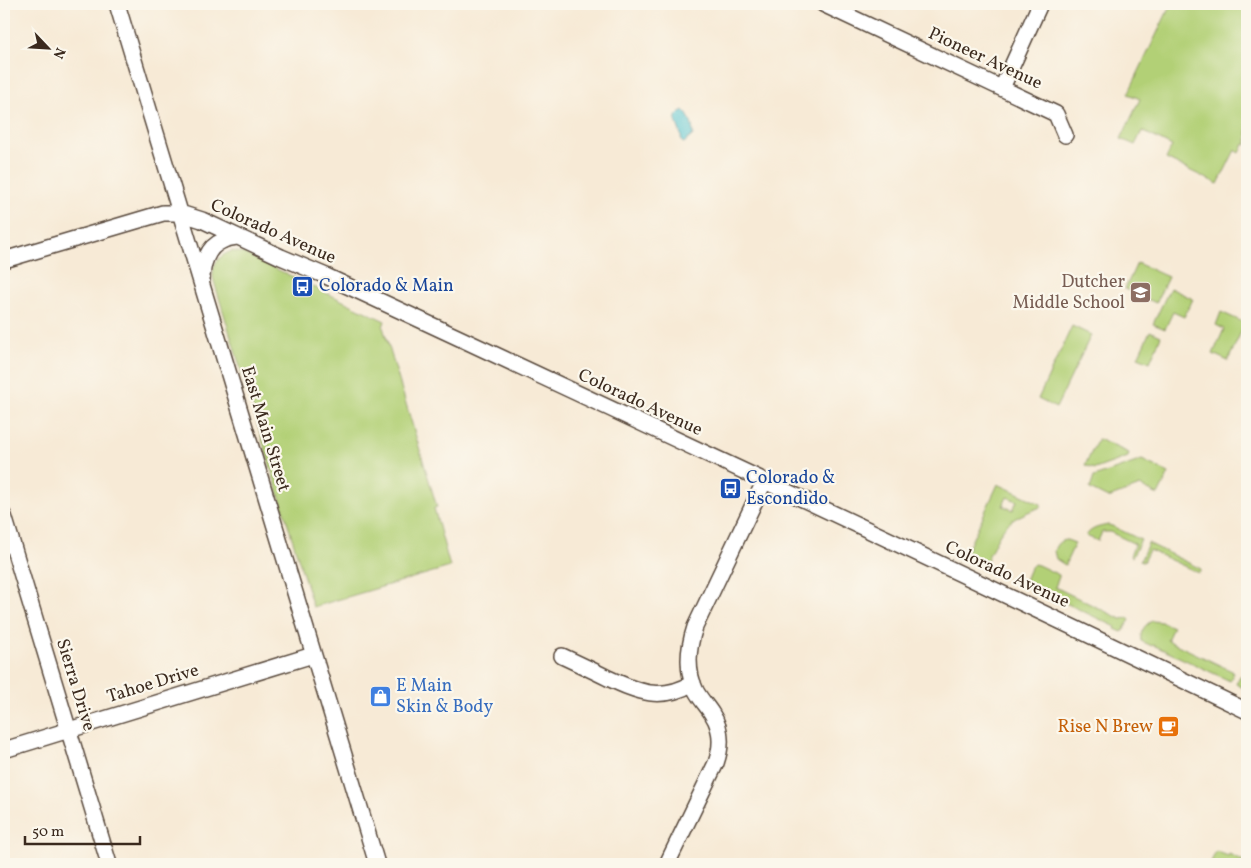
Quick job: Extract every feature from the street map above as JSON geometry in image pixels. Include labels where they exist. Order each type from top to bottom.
[{"type":"street","name":"East Main Street","points":[[117,4],[377,864]]},
{"type":"street","name":"Pioneer Avenue","points":[[823,4],[1056,114],[1065,135]]},
{"type":"street","points":[[1002,88],[1040,4]]},
{"type":"street","name":"Colorado Avenue","points":[[4,260],[163,213],[180,213],[202,220],[354,289],[1247,711]]},
{"type":"street","points":[[202,286],[204,264],[210,251],[221,241],[238,237]]},
{"type":"street","points":[[667,864],[716,762],[720,747],[720,733],[715,719],[696,691],[693,683],[690,672],[690,642],[695,627],[764,482]]},
{"type":"street","name":"Sierra Drive","points":[[4,516],[109,864]]},
{"type":"street","name":"Tahoe Drive","points":[[4,750],[313,654]]},
{"type":"street","points":[[562,656],[627,687],[648,693],[667,693],[693,683]]},
{"type":"green space","points":[[1171,4],[1247,4],[1247,145],[1244,144],[1240,153],[1235,150],[1218,184],[1166,159],[1172,146],[1142,131],[1135,145],[1121,139],[1140,99],[1128,94]]},
{"type":"green space","points":[[232,251],[243,253],[385,321],[383,327],[437,507],[434,508],[450,567],[313,607],[213,278],[217,261],[223,255]]},
{"type":"green space","points":[[1137,263],[1168,277],[1156,303],[1125,289]]},
{"type":"green space","points":[[1170,288],[1193,299],[1184,317],[1173,312],[1165,329],[1153,324]]},
{"type":"green space","points":[[1221,312],[1245,323],[1228,361],[1213,354],[1224,329],[1216,325]]},
{"type":"green space","points":[[1072,326],[1091,335],[1056,408],[1038,399]]},
{"type":"green space","points":[[1150,331],[1161,336],[1150,362],[1138,357]]},
{"type":"green space","points":[[1098,439],[1129,453],[1128,457],[1095,469],[1085,465]]},
{"type":"green space","points":[[1142,460],[1169,473],[1158,495],[1140,486],[1108,498],[1090,489],[1094,477]]},
{"type":"green space","points":[[998,484],[1041,504],[1041,507],[1011,521],[1005,527],[1000,533],[986,562],[982,563],[965,555]],"holes":[[[1007,497],[1017,501],[1013,510],[1003,506]]]},
{"type":"green space","points":[[1108,525],[1141,540],[1132,557],[1130,556],[1135,544],[1110,532],[1102,532],[1098,541],[1086,536],[1098,527]]},
{"type":"green space","points":[[1067,540],[1075,543],[1065,565],[1056,559],[1054,551],[1059,543]]},
{"type":"green space","points":[[1148,543],[1201,569],[1199,573],[1149,550],[1143,562],[1141,562]]},
{"type":"green space","points":[[1034,564],[1059,575],[1055,587],[1121,619],[1128,618],[1130,620],[1122,632],[1115,629],[1116,627],[1034,588],[1033,590],[1023,585],[1030,568]]},
{"type":"green space","points":[[1152,621],[1161,622],[1173,627],[1167,640],[1234,672],[1230,681],[1141,641],[1143,629]]},
{"type":"green space","points":[[1247,674],[1247,690],[1236,684],[1240,676]]},
{"type":"green space","points":[[1216,851],[1228,856],[1229,854],[1246,862],[1245,864],[1210,864]]},
{"type":"water","points":[[683,110],[691,121],[693,135],[684,143],[682,142],[676,118]]},
{"type":"place","name":"Colorado & Main","points":[[303,286]]},
{"type":"place","name":"Dutcher Middle School","points":[[1141,292]]},
{"type":"place","name":"Colorado & Escondido","points":[[730,488]]},
{"type":"place","name":"E Main Skin & Body","points":[[380,696]]},
{"type":"place","name":"Rise N Brew","points":[[1169,727]]}]
